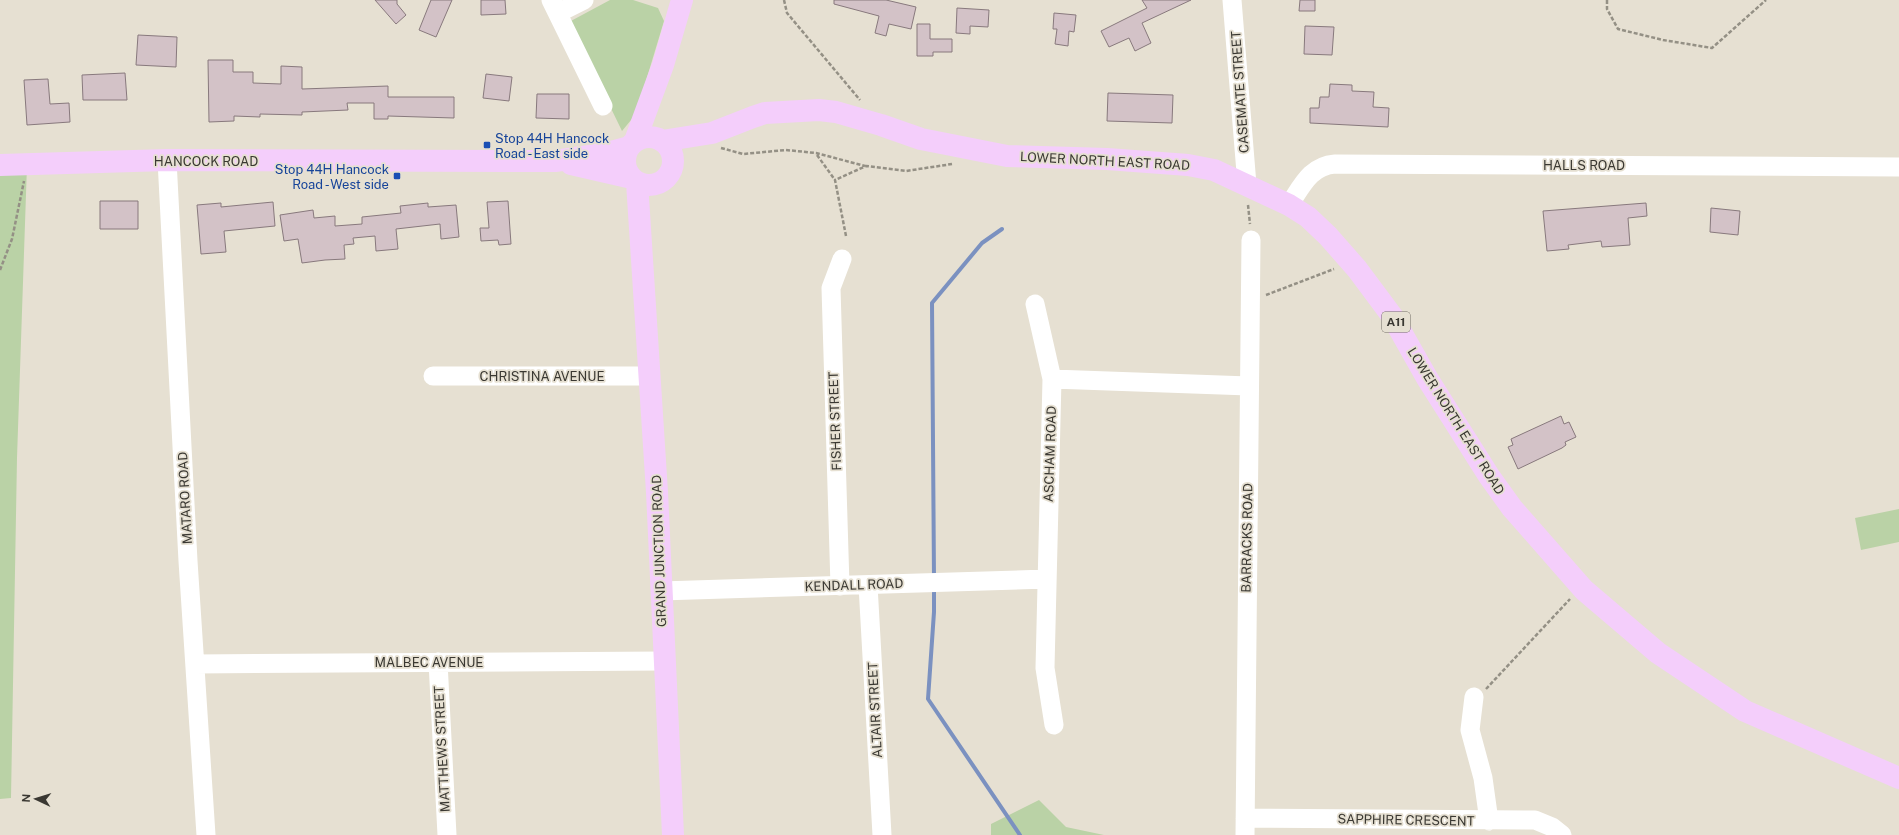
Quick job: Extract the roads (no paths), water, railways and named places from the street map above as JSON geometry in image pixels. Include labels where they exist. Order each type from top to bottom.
[{"type":"main road","points":[[666,175],[672,155],[666,144],[660,140],[655,120],[663,65],[680,0]]},
{"type":"main road","points":[[634,180],[625,163],[625,158],[663,65]]},
{"type":"main road","name":"LOWER NORTH EAST ROAD","points":[[666,175],[687,152],[714,140],[753,116],[765,113],[819,110],[836,112],[921,139],[960,148],[1007,156],[1107,159],[1188,165],[1214,170],[1288,205],[1308,217],[1328,236],[1351,262],[1392,316],[1427,378],[1489,476],[1512,508],[1581,587],[1658,653],[1745,711],[1899,778]]},
{"type":"main road","name":"A11","points":[[632,144],[649,137],[660,140]]},
{"type":"main road","name":"LOWER NORTH EAST ROAD","points":[[660,140],[714,140]]},
{"type":"main road","name":"HANCOCK ROAD","points":[[0,165],[166,160],[555,161],[598,155],[632,144]]},
{"type":"main road","name":"HANCOCK ROAD","points":[[555,161],[634,180]]},
{"type":"main road","name":"A11","points":[[634,180],[648,185],[666,175]]},
{"type":"main road","name":"GRAND JUNCTION ROAD","points":[[642,266],[650,213],[666,175]]},
{"type":"main road","name":"GRAND JUNCTION ROAD","points":[[634,180],[650,376],[673,835]]},
{"type":"street","points":[[584,0],[554,6],[603,106]]},
{"type":"street","name":"CASEMATE STREET","points":[[1232,0],[1247,185]]},
{"type":"street","name":"MATARO ROAD","points":[[166,160],[206,835]]},
{"type":"street","name":"HALLS ROAD","points":[[1288,205],[1315,170],[1328,164],[1899,167]]},
{"type":"street","name":"BARRACKS ROAD","points":[[1245,826],[1251,240]]},
{"type":"street","name":"FISHER STREET","points":[[840,586],[830,288],[842,259]]},
{"type":"street","name":"ASCHAM ROAD","points":[[1035,304],[1052,379],[1045,668],[1054,726]]},
{"type":"street","name":"CHRISTINA AVENUE","points":[[433,376],[650,376]]},
{"type":"street","points":[[1052,379],[1249,386]]},
{"type":"street","name":"KENDALL ROAD","points":[[661,591],[1047,579]]},
{"type":"street","name":"ALTAIR STREET","points":[[868,585],[882,835]]},
{"type":"street","name":"MALBEC AVENUE","points":[[195,664],[664,661]]},
{"type":"street","name":"MATTHEWS STREET","points":[[438,662],[447,835]]},
{"type":"street","points":[[1473,700],[1470,730],[1483,778],[1489,821]]},
{"type":"street","name":"SAPPHIRE CRESCENT","points":[[1245,826],[1535,820],[1552,827],[1562,835]]},
{"type":"waterway","points":[[934,579],[932,303],[982,243],[1002,229]]},
{"type":"waterway","points":[[934,587],[934,612],[928,699],[1020,835]]},
{"type":"place","name":"Stop 44H Hancock Road - East side","points":[[487,145]]},
{"type":"place","name":"Stop 44H Hancock Road - West side","points":[[397,176]]}]
